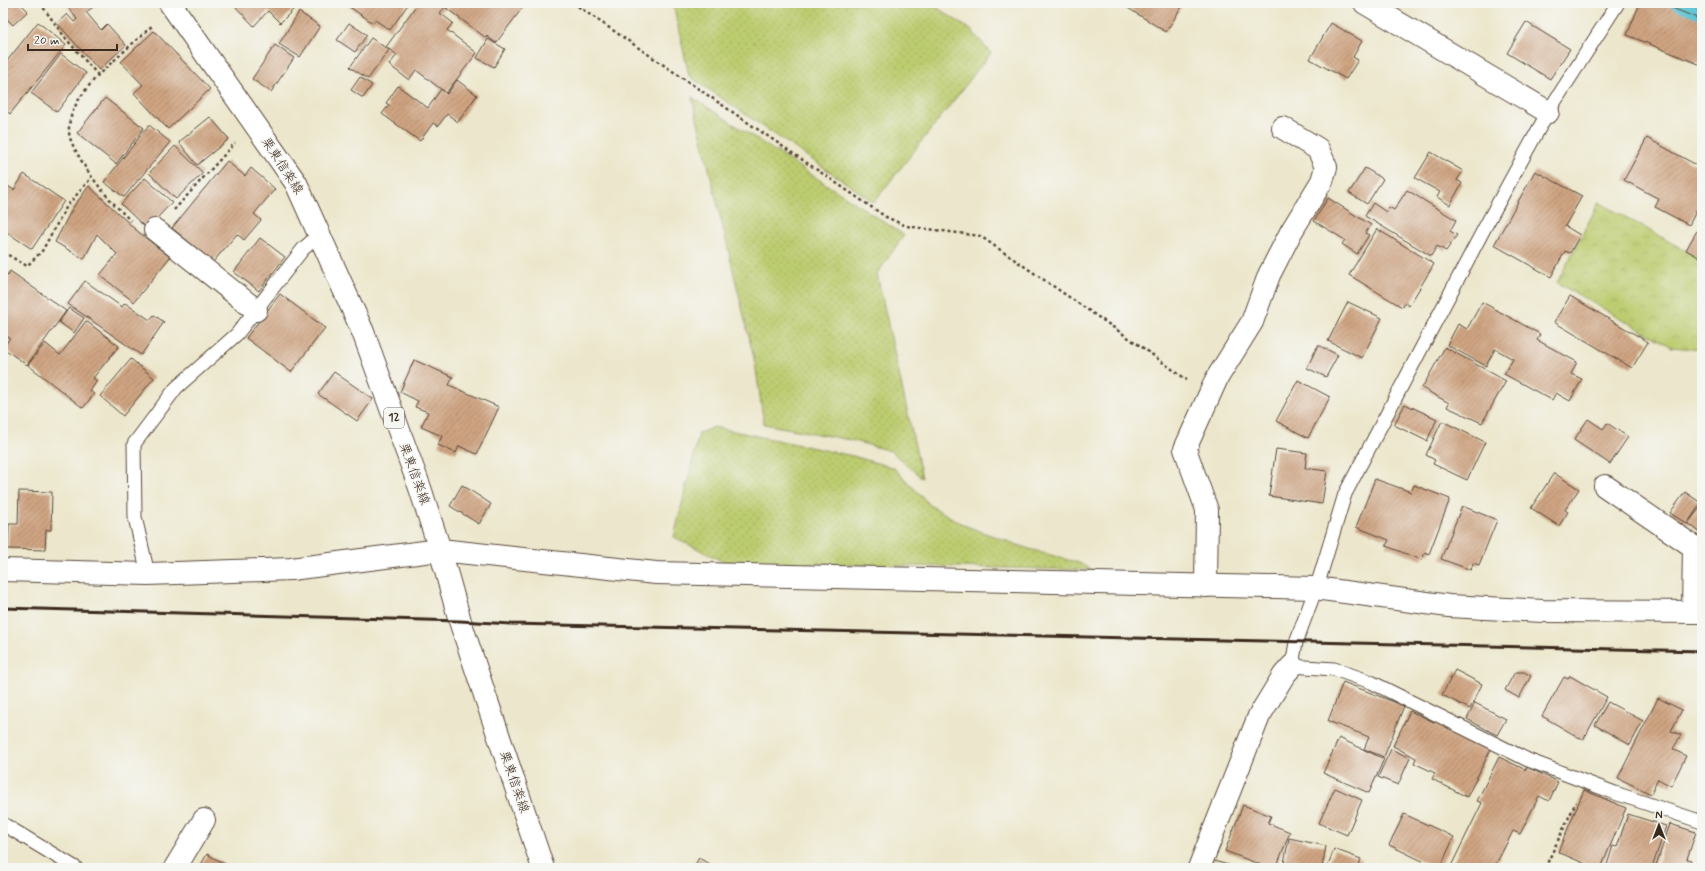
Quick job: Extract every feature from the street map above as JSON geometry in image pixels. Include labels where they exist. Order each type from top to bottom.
[{"type":"street","points":[[1365,3],[1548,112]]},
{"type":"street","name":"栗東信楽線","points":[[171,5],[296,182],[363,332],[420,488],[440,550],[460,621],[543,868]]},
{"type":"street","points":[[1206,586],[1208,510],[1185,449],[1217,378],[1252,322],[1270,275],[1291,232],[1322,180],[1326,167],[1318,149],[1282,128]]},
{"type":"street","points":[[155,230],[256,310]]},
{"type":"street","points":[[3,570],[148,574],[291,569],[440,550],[656,573],[1315,588],[1449,606],[1543,611],[1697,612],[1694,547],[1605,486]]},
{"type":"street","points":[[1199,868],[1259,716],[1284,675],[1292,666]]},
{"type":"street","points":[[175,868],[204,820]]},
{"type":"lane","points":[[1618,3],[1548,112],[1485,227],[1345,494],[1296,642],[1292,666],[1334,669],[1371,682],[1528,760],[1702,822]]},
{"type":"lane","points":[[148,574],[135,517],[134,444],[176,388],[237,334],[303,249],[319,235]]},
{"type":"lane","points":[[3,824],[76,868]]},
{"type":"path","points":[[40,3],[66,39],[98,75]]},
{"type":"path","points":[[573,3],[886,217],[906,226],[980,236],[1139,345],[1209,396]]},
{"type":"path","points":[[171,5],[98,75],[85,90],[78,102],[70,120],[68,132],[72,144],[91,178],[126,216],[148,237],[236,143],[256,126]]},
{"type":"path","points":[[3,252],[27,266],[42,251],[67,206],[91,178]]},
{"type":"path","points":[[1545,868],[1586,781]]},
{"type":"green space","points":[[673,3],[930,3],[971,30],[991,53],[874,202],[689,76]]},
{"type":"green space","points":[[692,97],[904,235],[877,274],[922,478],[891,451],[850,440],[764,424],[755,363]]},
{"type":"green space","points":[[1599,202],[1702,260],[1702,350],[1672,347],[1557,283]]},
{"type":"green space","points":[[714,427],[853,456],[894,468],[931,506],[966,526],[1026,548],[1079,563],[1093,570],[724,562],[674,537],[699,433]]},
{"type":"building","points":[[3,3],[23,3],[21,4],[28,11],[13,25],[6,18],[3,22]]},
{"type":"building","points":[[65,3],[99,3],[86,12],[101,30],[107,24],[126,45],[99,70],[57,23],[67,14],[74,22],[77,19]]},
{"type":"building","points":[[232,3],[296,3],[298,5],[280,23],[268,11],[254,26]]},
{"type":"building","points":[[350,3],[409,3],[390,30],[375,20],[373,23],[348,6]]},
{"type":"building","points":[[418,3],[442,3],[446,6],[440,13],[453,23],[447,30],[477,53],[446,93],[416,70],[409,80],[389,65],[397,55],[386,47]]},
{"type":"building","points":[[451,3],[526,3],[496,43],[487,36],[486,38],[446,8]]},
{"type":"building","points":[[1120,3],[1184,3],[1166,32]]},
{"type":"building","points":[[1640,3],[1660,3],[1702,20],[1701,65],[1627,35]]},
{"type":"building","points":[[299,12],[320,26],[300,57],[279,44]]},
{"type":"building","points":[[38,22],[66,45],[10,114],[3,108],[3,66]]},
{"type":"building","points":[[1526,22],[1570,49],[1550,79],[1507,53]]},
{"type":"building","points":[[349,23],[367,35],[355,52],[337,40]]},
{"type":"building","points":[[1331,23],[1362,41],[1353,57],[1358,60],[1346,79],[1310,59]]},
{"type":"building","points":[[154,31],[210,89],[168,129],[134,93],[143,85],[121,62]]},
{"type":"building","points":[[371,38],[389,50],[368,79],[350,67]]},
{"type":"building","points":[[488,39],[505,49],[494,67],[477,58]]},
{"type":"building","points":[[275,45],[294,58],[271,92],[252,79]]},
{"type":"building","points":[[61,54],[86,73],[57,112],[31,93]]},
{"type":"building","points":[[360,77],[372,85],[363,98],[351,90]]},
{"type":"building","points":[[457,80],[477,95],[458,122],[447,114],[438,126],[433,123],[420,141],[382,114],[389,105],[386,103],[398,86],[428,108],[441,89],[447,94]]},
{"type":"building","points":[[105,98],[144,128],[116,164],[77,133]]},
{"type":"building","points":[[210,117],[229,139],[197,165],[179,142]]},
{"type":"building","points":[[149,125],[170,142],[124,197],[104,182]]},
{"type":"building","points":[[1647,138],[1702,168],[1702,200],[1689,225],[1655,207],[1659,199],[1624,180]]},
{"type":"building","points":[[175,146],[203,173],[176,199],[149,173]]},
{"type":"building","points":[[1431,152],[1463,171],[1457,180],[1462,183],[1450,205],[1437,197],[1440,192],[1415,178]]},
{"type":"building","points":[[227,161],[245,176],[251,168],[275,189],[254,214],[261,220],[244,240],[237,234],[213,262],[172,228]]},
{"type":"building","points":[[1365,168],[1383,179],[1367,204],[1349,193]]},
{"type":"building","points":[[1535,171],[1582,196],[1565,226],[1580,235],[1570,253],[1565,251],[1551,277],[1494,245]]},
{"type":"building","points":[[24,174],[64,201],[32,249],[3,230],[3,183],[14,190]]},
{"type":"building","points":[[145,178],[172,202],[147,229],[121,204]]},
{"type":"building","points":[[89,186],[136,230],[170,257],[134,302],[100,275],[117,254],[97,234],[84,259],[55,242],[72,209]]},
{"type":"building","points":[[1407,190],[1456,220],[1450,231],[1457,235],[1446,251],[1437,246],[1431,256],[1365,216],[1373,203],[1386,212],[1389,207],[1394,210]]},
{"type":"building","points":[[1328,198],[1371,225],[1365,233],[1369,235],[1357,254],[1342,244],[1345,240],[1314,221]]},
{"type":"building","points":[[1702,222],[1702,259],[1686,250]]},
{"type":"building","points":[[1377,229],[1434,264],[1409,306],[1405,303],[1402,307],[1349,275]]},
{"type":"building","points":[[260,238],[285,257],[259,291],[234,272]]},
{"type":"building","points":[[10,271],[66,311],[27,365],[3,348],[10,338],[3,333],[3,277],[6,273],[8,275]]},
{"type":"building","points":[[85,281],[122,307],[125,303],[150,320],[154,315],[164,322],[141,355],[68,304]]},
{"type":"building","points":[[280,294],[325,328],[291,372],[246,338]]},
{"type":"building","points":[[1570,296],[1648,342],[1632,368],[1554,322]]},
{"type":"building","points":[[1348,302],[1382,318],[1362,358],[1328,341]]},
{"type":"building","points":[[1482,302],[1540,334],[1537,340],[1577,362],[1571,374],[1582,379],[1570,401],[1556,393],[1552,400],[1504,374],[1513,359],[1495,349],[1486,366],[1447,345],[1458,324],[1467,329]]},
{"type":"building","points":[[69,308],[84,318],[74,333],[59,322]]},
{"type":"building","points":[[86,321],[119,346],[93,378],[97,381],[90,391],[94,394],[83,408],[28,365],[45,343],[60,355]]},
{"type":"building","points":[[1318,345],[1338,355],[1326,377],[1307,368]]},
{"type":"building","points":[[1445,347],[1506,381],[1482,423],[1447,407],[1449,403],[1422,388]]},
{"type":"building","points":[[131,359],[154,378],[123,416],[100,396]]},
{"type":"building","points":[[414,360],[453,377],[449,385],[499,407],[477,454],[459,446],[456,453],[438,445],[442,436],[421,427],[428,412],[415,407],[418,401],[400,392]]},
{"type":"building","points":[[334,372],[373,399],[357,421],[318,394]]},
{"type":"building","points":[[1298,380],[1330,397],[1308,438],[1276,421]]},
{"type":"building","points":[[1405,404],[1437,419],[1427,441],[1394,425]]},
{"type":"building","points":[[1588,419],[1603,429],[1607,423],[1628,437],[1610,464],[1574,440]]},
{"type":"building","points":[[1442,421],[1485,442],[1467,480],[1433,464],[1435,460],[1426,455]]},
{"type":"building","points":[[1276,449],[1307,453],[1305,468],[1327,471],[1322,504],[1269,496]]},
{"type":"building","points":[[1554,473],[1579,489],[1565,510],[1568,512],[1559,526],[1531,508]]},
{"type":"building","points":[[1375,479],[1411,492],[1414,485],[1450,499],[1429,554],[1425,552],[1422,560],[1386,546],[1389,540],[1356,527]]},
{"type":"building","points":[[462,485],[491,504],[479,524],[450,506]]},
{"type":"building","points":[[19,491],[52,492],[51,530],[46,530],[45,550],[8,549],[9,524],[18,524]]},
{"type":"building","points":[[1685,492],[1701,503],[1687,524],[1670,513]]},
{"type":"building","points":[[1702,505],[1702,534],[1688,523]]},
{"type":"building","points":[[1462,506],[1497,520],[1479,565],[1473,563],[1471,570],[1441,559]]},
{"type":"building","points":[[1455,670],[1482,684],[1470,709],[1442,695]]},
{"type":"building","points":[[1515,672],[1524,672],[1531,676],[1519,698],[1505,690]]},
{"type":"building","points":[[1570,676],[1607,697],[1583,740],[1542,716],[1564,677],[1568,679]]},
{"type":"building","points":[[1343,682],[1404,706],[1384,757],[1364,749],[1369,737],[1328,721]]},
{"type":"building","points":[[1658,698],[1682,710],[1671,731],[1681,735],[1673,749],[1686,756],[1671,786],[1658,779],[1651,794],[1618,778]]},
{"type":"building","points":[[1608,702],[1643,721],[1630,745],[1595,725]]},
{"type":"building","points":[[1475,703],[1506,719],[1497,735],[1467,719]]},
{"type":"building","points":[[1410,711],[1434,722],[1435,719],[1492,747],[1467,797],[1432,779],[1435,773],[1414,763],[1416,758],[1393,746]]},
{"type":"building","points":[[1339,738],[1384,759],[1369,793],[1323,773]]},
{"type":"building","points":[[1391,749],[1410,758],[1398,785],[1378,777]]},
{"type":"building","points":[[1499,757],[1526,770],[1527,767],[1558,782],[1549,801],[1539,796],[1520,834],[1513,831],[1494,868],[1450,868],[1482,803],[1477,801]]},
{"type":"building","points":[[1335,788],[1362,800],[1347,835],[1319,823]]},
{"type":"building","points":[[1584,790],[1626,808],[1601,868],[1595,868],[1558,852]]},
{"type":"building","points":[[1243,805],[1271,816],[1268,823],[1290,832],[1276,868],[1269,868],[1225,851]]},
{"type":"building","points":[[1404,814],[1454,837],[1440,868],[1437,868],[1389,845]]},
{"type":"building","points":[[1628,814],[1666,826],[1652,868],[1606,868],[1613,846],[1617,847]]},
{"type":"building","points":[[1670,824],[1696,832],[1687,859],[1691,860],[1688,868],[1655,868]]},
{"type":"building","points":[[1289,838],[1326,846],[1322,868],[1283,868]]},
{"type":"building","points":[[1334,849],[1361,859],[1358,868],[1327,868]]},
{"type":"building","points":[[207,854],[232,868],[199,868]]},
{"type":"building","points":[[699,858],[716,868],[693,868]]},
{"type":"building","points":[[1214,861],[1239,868],[1212,868]]},
{"type":"waterway","points":[[1691,3],[1695,11],[1702,14]]},
{"type":"railway","points":[[3,608],[460,621],[511,624],[1702,651]]}]
